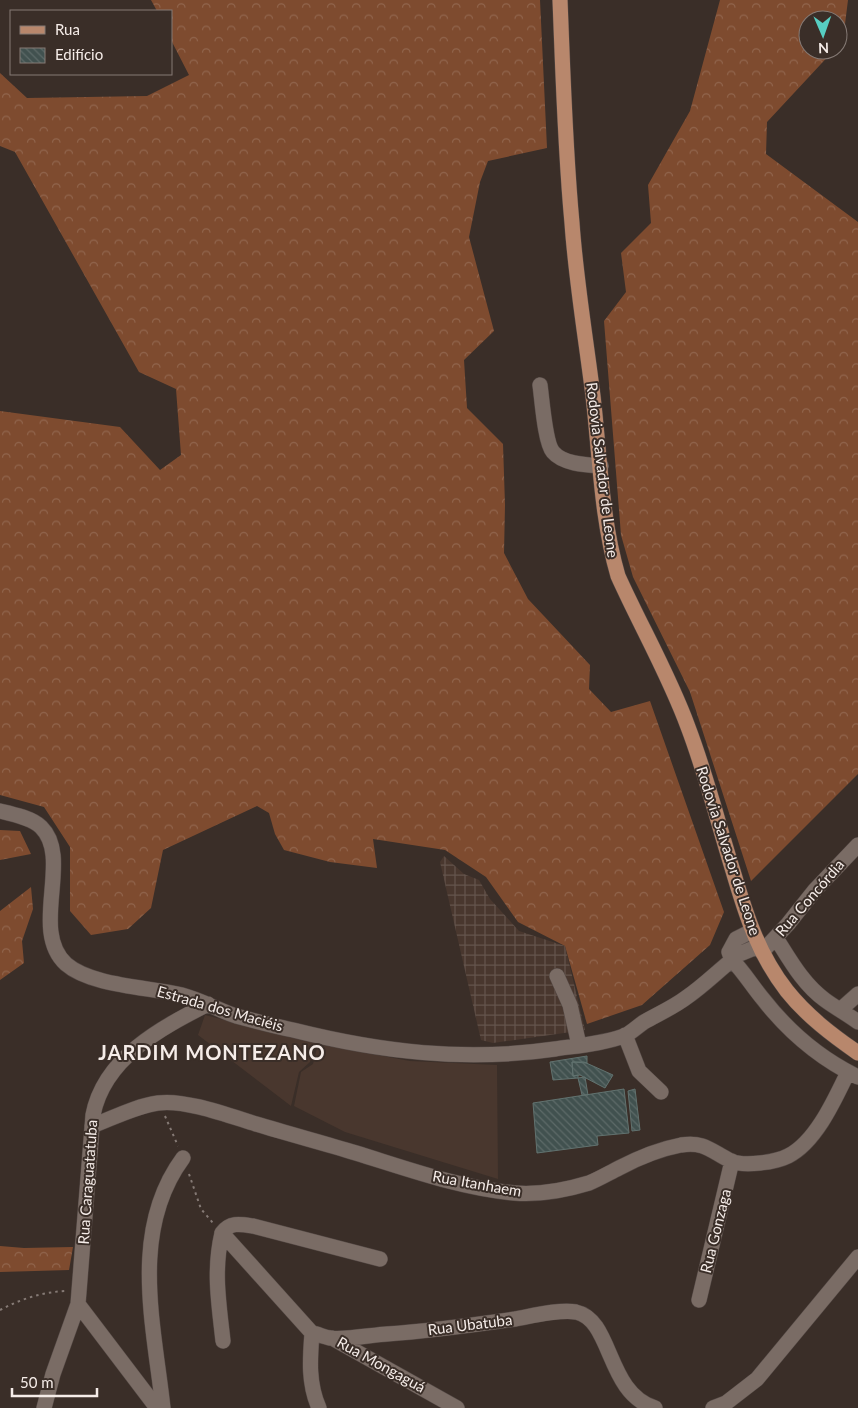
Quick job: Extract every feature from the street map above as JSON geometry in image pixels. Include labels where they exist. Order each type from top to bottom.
[{"type":"main road","name":"Rodovia Salvador de Leone","points":[[560,0],[572,224],[608,537],[618,576],[662,666],[688,727],[752,931],[761,949],[788,991],[802,1008],[823,1028],[858,1053]]},
{"type":"street","points":[[540,386],[548,442],[553,452],[582,465],[601,466]]},
{"type":"street","name":"Estrada dos Maciéis","points":[[4,812],[40,826],[48,836],[52,847],[53,863],[50,910],[51,935],[58,954],[64,962],[78,972],[107,981],[181,995],[237,1016],[288,1029],[393,1051],[492,1055],[540,1051],[625,1035],[688,997],[730,956],[736,939],[752,931]]},
{"type":"street","name":"Rua Concórdia","points":[[761,949],[776,938],[815,890],[858,845]]},
{"type":"street","points":[[776,938],[794,967],[809,985],[824,999],[858,1022]]},
{"type":"street","points":[[761,949],[730,956],[773,1012],[796,1035],[853,1075]]},
{"type":"street","points":[[557,976],[570,1005],[579,1045]]},
{"type":"street","points":[[840,1010],[858,994]]},
{"type":"street","name":"Rua Caraguatatuba","points":[[44,1408],[52,1374],[78,1297],[85,1232],[92,1126],[94,1106],[98,1096],[102,1087],[130,1053],[172,1023],[208,1004]]},
{"type":"street","points":[[625,1035],[639,1071],[661,1092]]},
{"type":"street","name":"Rua Itanhaem","points":[[92,1126],[159,1102],[178,1103],[223,1114],[412,1171],[479,1187],[516,1193],[550,1191],[590,1182],[654,1153],[683,1144],[704,1146],[732,1162],[751,1164],[772,1162],[788,1156],[800,1148],[812,1136],[853,1075]]},
{"type":"street","points":[[163,1408],[152,1311],[149,1253],[154,1219],[169,1182],[183,1158]]},
{"type":"street","name":"Rua Gonzaga","points":[[699,1300],[732,1162]]},
{"type":"street","points":[[223,1341],[216,1275],[217,1253],[222,1233],[232,1224],[253,1226],[380,1259]]},
{"type":"street","points":[[222,1233],[312,1333],[309,1364],[310,1379],[312,1390],[320,1408]]},
{"type":"street","points":[[713,1408],[726,1403],[757,1379],[858,1257]]},
{"type":"street","points":[[78,1297],[157,1408]]},
{"type":"street","name":"Rua Ubatuba","points":[[312,1333],[331,1338],[421,1331],[559,1313],[579,1313],[595,1325],[602,1336],[613,1364],[629,1390],[639,1399],[655,1408]]},
{"type":"street","name":"Rua Mongaguá","points":[[331,1338],[457,1408]]},
{"type":"path","points":[[0,1310],[18,1300],[54,1291],[78,1297]]},
{"type":"shaded area","points":[[444,856],[464,874],[479,880],[490,899],[519,931],[565,946],[585,1030],[493,1043],[481,1040],[440,862]]},
{"type":"shaded area","points":[[205,1015],[315,1043],[310,1062],[299,1072],[291,1106],[198,1035]]},
{"type":"shaded area","points":[[318,1044],[410,1061],[497,1065],[498,1179],[345,1132],[294,1106],[301,1072],[313,1064]]},
{"type":"green space","points":[[151,0],[540,0],[547,148],[488,161],[480,182],[469,237],[494,331],[464,360],[467,408],[503,444],[504,553],[528,599],[590,665],[589,689],[611,712],[650,701],[724,912],[710,945],[642,1005],[587,1024],[565,946],[518,922],[486,877],[445,850],[373,839],[377,868],[330,862],[284,850],[275,834],[269,813],[257,806],[163,850],[151,908],[128,929],[91,935],[70,911],[70,847],[44,807],[0,795],[0,411],[120,427],[160,470],[181,455],[176,389],[139,372],[15,152],[0,146],[0,73],[27,98],[147,96],[189,75],[172,42],[172,10],[156,10]]},
{"type":"green space","points":[[720,0],[848,0],[847,10],[798,10],[798,60],[825,60],[767,122],[766,154],[858,222],[858,774],[751,881],[690,692],[633,577],[621,535],[604,321],[626,292],[621,253],[651,223],[648,185],[690,111]]},
{"type":"green space","points":[[0,830],[20,831],[31,854],[0,860]]},
{"type":"green space","points":[[31,887],[33,909],[22,941],[24,963],[0,980],[0,911]]},
{"type":"green space","points":[[0,1246],[24,1248],[73,1247],[69,1270],[0,1272]]},
{"type":"building","points":[[587,1056],[587,1063],[572,1062],[573,1076],[578,1075],[578,1078],[553,1080],[550,1062]]},
{"type":"building","points":[[572,1062],[584,1062],[613,1075],[605,1088],[580,1075],[573,1076]]},
{"type":"building","points":[[585,1077],[588,1095],[582,1095],[578,1078]]},
{"type":"building","points":[[624,1089],[629,1133],[597,1136],[598,1145],[537,1153],[533,1103]]},
{"type":"building","points":[[635,1089],[640,1130],[632,1131],[628,1091]]},
{"type":"district","name":"JARDIM MONTEZANO","points":[[212,1053]]}]
